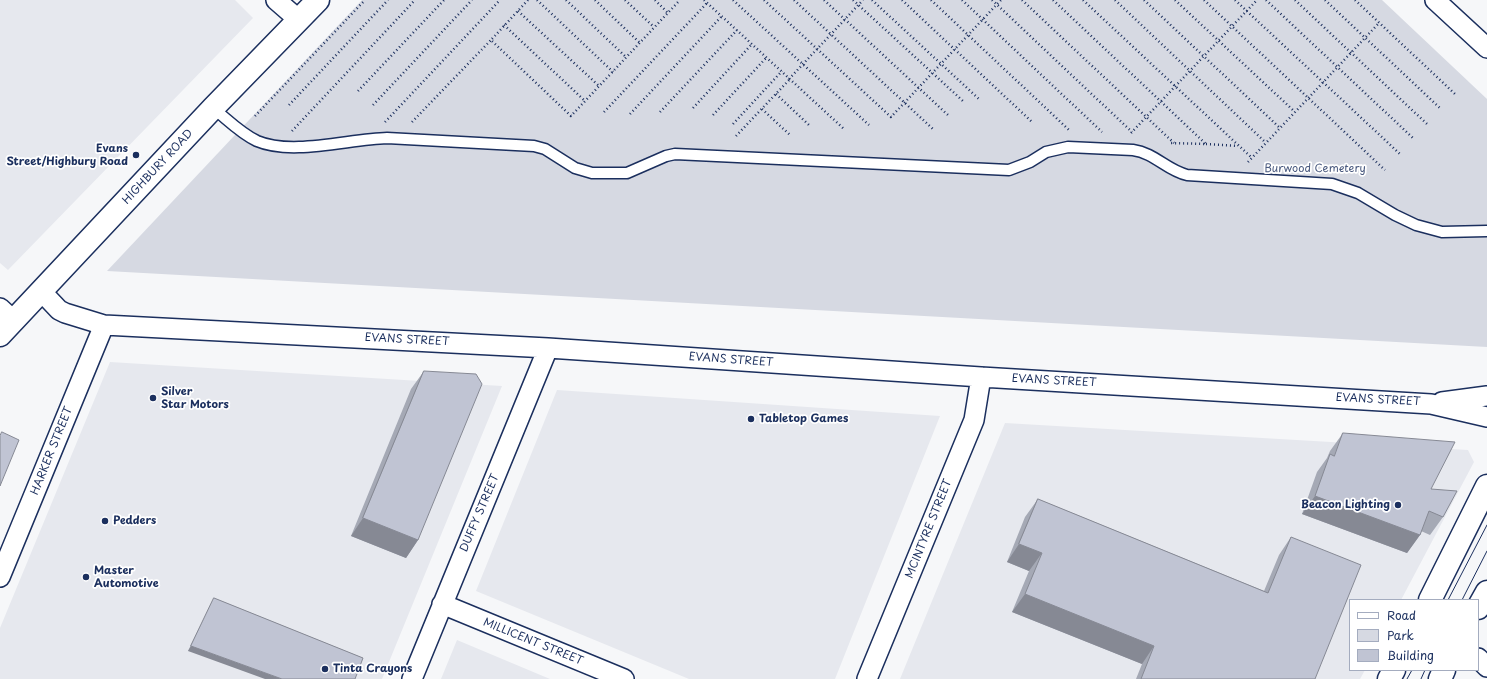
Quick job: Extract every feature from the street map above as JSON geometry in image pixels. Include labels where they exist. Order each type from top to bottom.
[{"type":"main road","name":"HIGHBURY ROAD","points":[[4,321],[41,292],[213,108],[318,0]]},
{"type":"main road","points":[[1430,599],[1487,486]]},
{"type":"main road","points":[[1479,606],[1487,592]]},
{"type":"street","points":[[276,0],[298,20]]},
{"type":"street","points":[[1434,0],[1487,48]]},
{"type":"street","name":"EVANS STREET","points":[[41,292],[59,310],[104,324],[548,348],[981,377],[1430,404],[1487,417]]},
{"type":"street","name":"HARKER STREET","points":[[0,577],[104,324]]},
{"type":"street","name":"DUFFY STREET","points":[[412,679],[548,348]]},
{"type":"street","name":"MCINTYRE STREET","points":[[867,679],[974,420],[981,377]]},
{"type":"street","name":"EVANS STREET","points":[[1430,404],[1487,396]]},
{"type":"street","name":"MILLICENT STREET","points":[[442,604],[624,679]]},
{"type":"street","points":[[1479,659],[1487,667]]},
{"type":"lane","points":[[213,108],[247,136],[257,141],[278,146],[305,147],[369,138],[534,146],[545,149],[584,172],[615,174],[626,173],[666,156],[675,154],[1009,170],[1021,166],[1046,152],[1058,149],[1068,147],[1116,148],[1143,151],[1178,173],[1187,175],[1332,184],[1358,193],[1395,215],[1416,225],[1442,232],[1487,231]]},
{"type":"path","points":[[255,116],[365,0]]},
{"type":"path","points":[[289,105],[388,0]]},
{"type":"path","points":[[278,146],[416,0]]},
{"type":"path","points":[[358,91],[444,0]]},
{"type":"path","points":[[373,105],[472,0]]},
{"type":"path","points":[[369,138],[500,0]]},
{"type":"path","points":[[398,139],[528,0]]},
{"type":"path","points":[[537,0],[613,72]]},
{"type":"path","points":[[566,0],[626,57]]},
{"type":"path","points":[[595,0],[640,43]]},
{"type":"path","points":[[626,0],[654,27]]},
{"type":"path","points":[[655,0],[668,12]]},
{"type":"path","points":[[491,40],[571,116],[680,0]]},
{"type":"path","points":[[704,0],[844,129]]},
{"type":"path","points":[[733,0],[869,125]]},
{"type":"path","points":[[764,0],[891,117],[1001,0]]},
{"type":"path","points":[[794,0],[934,130]]},
{"type":"path","points":[[824,0],[949,116]]},
{"type":"path","points":[[853,0],[964,102]]},
{"type":"path","points":[[736,136],[863,0]]},
{"type":"path","points":[[872,0],[979,99]]},
{"type":"path","points":[[902,0],[1032,122]]},
{"type":"path","points":[[932,0],[1087,147]]},
{"type":"path","points":[[962,0],[1110,138],[1116,148],[1257,0]]},
{"type":"path","points":[[992,0],[1132,132]]},
{"type":"path","points":[[1022,0],[1174,143]]},
{"type":"path","points":[[1053,0],[1206,144]]},
{"type":"path","points":[[1083,0],[1252,158]]},
{"type":"path","points":[[1115,0],[1266,143]]},
{"type":"path","points":[[1144,0],[1280,128]]},
{"type":"path","points":[[1175,0],[1295,112]]},
{"type":"path","points":[[1204,0],[1385,170]]},
{"type":"path","points":[[1235,0],[1400,154]]},
{"type":"path","points":[[1266,0],[1414,139]]},
{"type":"path","points":[[1295,0],[1427,124]]},
{"type":"path","points":[[1325,0],[1442,109]]},
{"type":"path","points":[[1355,0],[1455,94]]},
{"type":"path","points":[[604,112],[707,3]]},
{"type":"path","points":[[518,11],[599,86]]},
{"type":"path","points":[[630,114],[722,16]]},
{"type":"path","points":[[1233,178],[1379,23]]},
{"type":"path","points":[[504,25],[585,101]]},
{"type":"path","points":[[660,112],[737,30]]},
{"type":"path","points":[[692,108],[752,44]]},
{"type":"path","points":[[713,114],[766,58]]},
{"type":"path","points":[[733,124],[782,72]]},
{"type":"path","points":[[776,94],[809,125]]},
{"type":"path","points":[[762,109],[790,135]]},
{"type":"path","points":[[1170,143],[1238,146]]},
{"type":"shaded area","points":[[0,0],[235,0],[253,18],[8,270],[0,263]]},
{"type":"shaded area","points":[[110,362],[502,386],[382,679],[0,679],[0,628]]},
{"type":"shaded area","points":[[557,390],[940,416],[835,679],[689,679],[476,591]]},
{"type":"shaded area","points":[[1005,423],[1468,450],[1474,462],[1402,599],[1349,599],[1349,671],[1364,671],[1360,679],[900,679]]},
{"type":"shaded area","points":[[457,640],[550,679],[441,679]]},
{"type":"green space","name":"Burwood Cemetery","points":[[362,0],[1382,0],[1487,99],[1487,347],[107,271]]},
{"type":"building","points":[[424,371],[476,374],[482,384],[418,540],[363,518]]},
{"type":"building","points":[[2,432],[19,440],[0,486],[0,436]]},
{"type":"building","points":[[1343,433],[1455,442],[1431,489],[1457,491],[1443,517],[1429,511],[1420,535],[1315,496],[1330,454],[1334,456]]},
{"type":"building","points":[[1038,499],[1268,593],[1291,537],[1361,565],[1315,679],[1141,679],[1154,646],[1025,594],[1042,553],[1019,544]]},
{"type":"building","points":[[214,598],[363,658],[355,679],[282,679],[191,646]]},
{"type":"tram line","points":[[1449,599],[1487,525]]},
{"type":"tram line","points":[[1463,599],[1487,551]]},
{"type":"tram line","points":[[1407,679],[1411,671]]},
{"type":"tram line","points":[[1421,679],[1425,671]]},
{"type":"place","name":"Evans Street/Highbury Road","points":[[136,155]]},
{"type":"place","name":"Silver Star Motors","points":[[153,398]]},
{"type":"place","name":"Tabletop Games","points":[[751,419]]},
{"type":"place","name":"Beacon Lighting","points":[[1398,505]]},
{"type":"place","name":"Pedders","points":[[105,521]]},
{"type":"place","name":"Master Automotive","points":[[86,577]]},
{"type":"place","name":"Tinta Crayons","points":[[325,669]]}]
